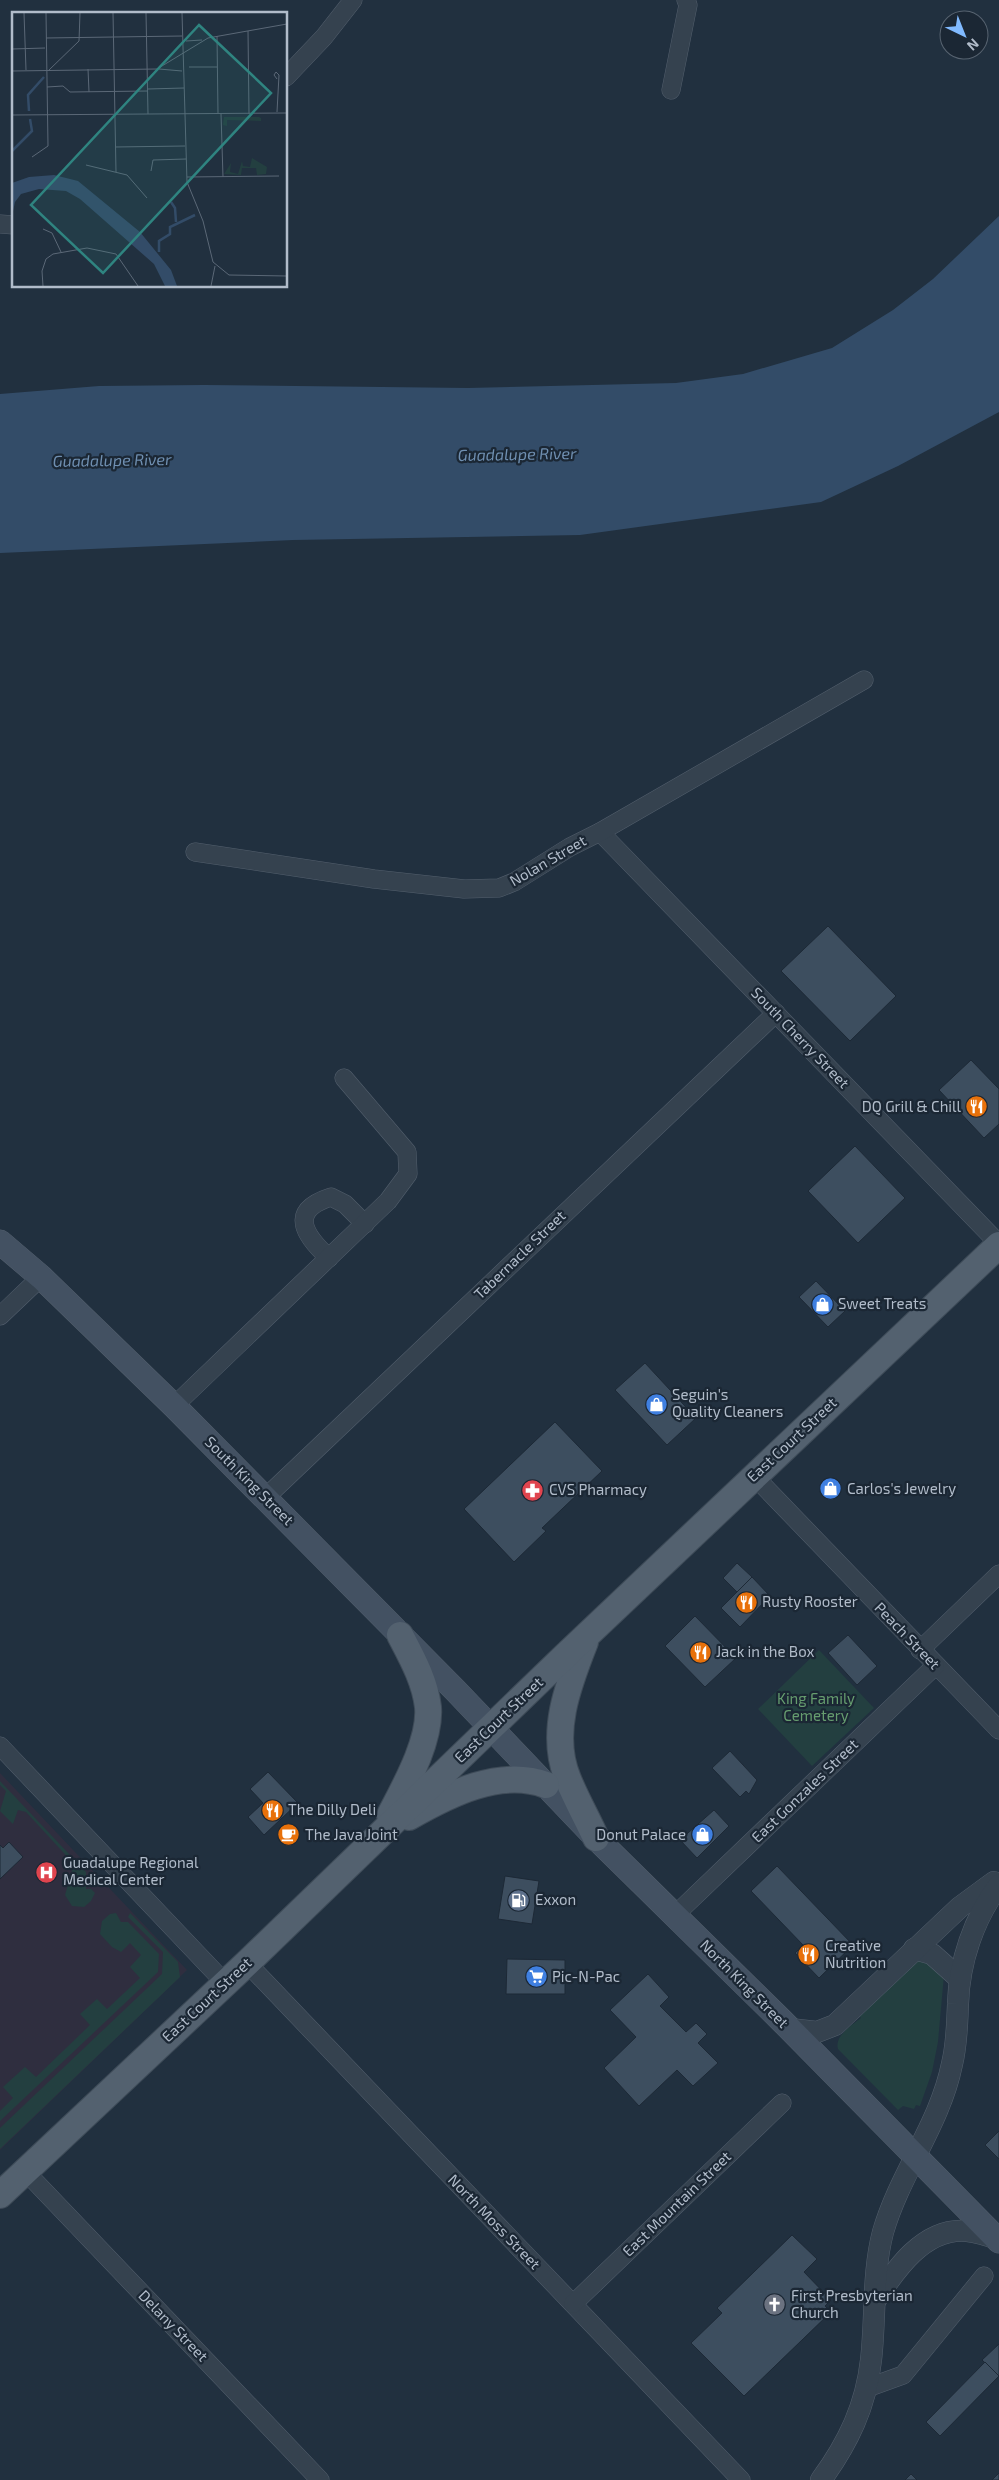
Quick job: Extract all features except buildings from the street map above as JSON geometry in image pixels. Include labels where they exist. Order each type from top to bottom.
[{"type":"main road","name":"South King Street","points":[[0,1242],[40,1277],[174,1406],[491,1727]]},
{"type":"main road","name":"East Court Street","points":[[0,2195],[247,1963],[587,1635],[999,1245]]},
{"type":"main road","points":[[382,1831],[399,1798],[424,1738],[428,1717],[423,1686],[414,1662],[400,1635]]},
{"type":"main road","points":[[587,1635],[567,1690],[560,1737],[562,1760],[567,1778],[596,1838]]},
{"type":"main road","name":"North King Street","points":[[491,1727],[596,1838],[790,2029],[998,2240]]},
{"type":"main road","points":[[382,1831],[449,1796],[480,1785],[514,1778],[530,1779],[546,1785]]},
{"type":"street","points":[[288,76],[324,37],[353,0]]},
{"type":"street","points":[[672,90],[688,5],[686,0]]},
{"type":"street","name":"Nolan Street","points":[[195,852],[383,880],[464,889],[499,888],[514,882],[570,847],[600,832],[864,680]]},
{"type":"street","name":"South Cherry Street","points":[[600,832],[999,1245]]},
{"type":"street","name":"Tabernacle Street","points":[[265,1498],[776,1013]]},
{"type":"street","points":[[174,1406],[365,1224],[388,1201],[408,1174],[407,1152],[344,1078]]},
{"type":"street","points":[[329,1258],[311,1242],[303,1227],[306,1212],[318,1201],[331,1197],[345,1204],[365,1224]]},
{"type":"street","points":[[0,1316],[40,1277]]},
{"type":"street","name":"Peach Street","points":[[754,1476],[935,1666],[999,1730]]},
{"type":"street","points":[[920,1650],[999,1574]]},
{"type":"street","name":"East Gonzales Street","points":[[674,1915],[935,1666]]},
{"type":"street","points":[[0,1746],[225,1983]]},
{"type":"street","points":[[790,2029],[818,2032],[835,2025],[960,1907],[999,1879]]},
{"type":"street","points":[[821,2480],[841,2452],[857,2421],[867,2388],[871,2359],[875,2280],[883,2232],[895,2200],[942,2099],[952,2064],[958,2028],[960,1979],[980,1912],[999,1885]]},
{"type":"street","points":[[914,1949],[932,1954],[960,1979]]},
{"type":"street","name":"North Moss Street","points":[[247,1963],[741,2480]]},
{"type":"street","name":"East Mountain Street","points":[[573,2304],[782,2103]]},
{"type":"street","name":"Delany Street","points":[[25,2171],[320,2480]]},
{"type":"street","points":[[874,2304],[901,2263],[933,2237],[965,2230],[998,2240]]},
{"type":"street","points":[[867,2388],[903,2375],[984,2276]]},
{"type":"shaded area","name":"Guadalupe Regional Medical Center","points":[[0,1773],[187,1970],[0,2150]]},
{"type":"green space","name":"King Family Cemetery","points":[[819,1650],[874,1708],[812,1766],[758,1709]]},
{"type":"green space","points":[[0,1781],[86,1872],[86,1889],[91,1889],[95,1893],[91,1901],[84,1907],[72,1906],[65,1895],[74,1864],[26,1812],[18,1810],[13,1824],[0,1811],[6,1791],[0,1785]]},
{"type":"green space","points":[[116,1913],[121,1922],[128,1922],[159,1954],[158,1972],[0,2121],[0,2111],[13,2098],[3,2087],[25,2067],[36,2077],[90,2025],[80,2014],[97,1999],[107,2009],[140,1978],[130,1967],[141,1955],[130,1943],[121,1952],[112,1947],[100,1934],[102,1921],[110,1914]]},
{"type":"green space","points":[[130,1913],[178,1962],[180,1977],[0,2149],[0,2128],[162,1974],[163,1952],[128,1917]]},
{"type":"green space","points":[[922,1959],[944,1975],[938,2042],[932,2072],[920,2106],[916,2105],[914,2109],[903,2106],[898,2110],[838,2049],[837,2044],[841,2035],[861,2018],[858,2014],[912,1963]]},
{"type":"water","name":"Guadalupe River","points":[[999,216],[999,412],[898,466],[821,502],[580,535],[293,540],[0,553],[0,394],[99,386],[204,385],[468,388],[676,383],[743,374],[832,348],[893,310],[933,279]]},
{"type":"place","name":"DQ Grill & Chill","points":[[977,1107]]},
{"type":"place","name":"Sweet Treats","points":[[822,1304]]},
{"type":"place","name":"Seguin's Quality Cleaners","points":[[656,1404]]},
{"type":"place","name":"Carlos's Jewelry","points":[[831,1489]]},
{"type":"place","name":"CVS Pharmacy","points":[[533,1490]]},
{"type":"place","name":"Rusty Rooster","points":[[746,1602]]},
{"type":"place","name":"Jack in the Box","points":[[700,1652]]},
{"type":"place","name":"The Dilly Deli","points":[[272,1810]]},
{"type":"place","name":"The Java Joint","points":[[289,1835]]},
{"type":"place","name":"Donut Palace","points":[[702,1835]]},
{"type":"place","name":"Guadalupe Regional Medical Center","points":[[47,1872]]},
{"type":"place","name":"Exxon","points":[[519,1900]]},
{"type":"place","name":"Creative Nutrition","points":[[809,1955]]},
{"type":"place","name":"Pic-N-Pac","points":[[536,1977]]},
{"type":"place","name":"First Presbyterian Church","points":[[775,2305]]}]
